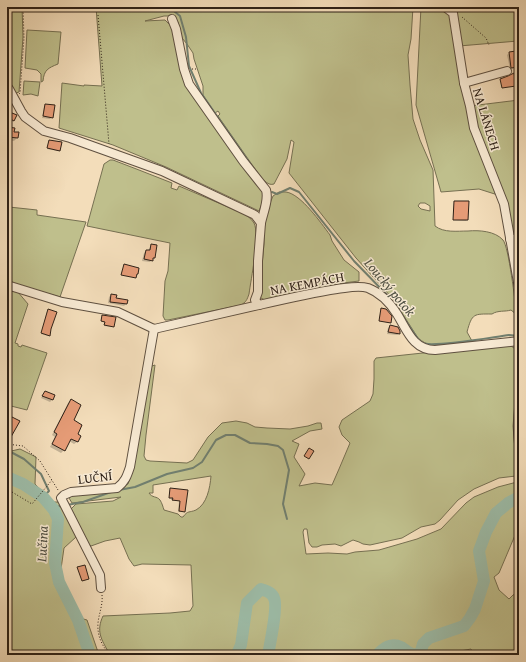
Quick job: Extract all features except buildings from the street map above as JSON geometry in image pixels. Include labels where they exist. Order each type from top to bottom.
[{"type":"street","points":[[445,7],[453,13]]},
{"type":"street","name":"NA LÁNECH","points":[[453,13],[464,82],[474,128],[504,204],[515,239],[519,288]]},
{"type":"street","name":"NA KEMPÁCH","points":[[172,19],[176,29],[184,69],[190,84],[243,161],[266,190],[267,198],[260,223],[258,292],[255,300],[259,305],[316,292],[355,287],[367,288],[376,292],[390,304],[409,334],[419,346],[423,348],[435,350],[519,341]]},
{"type":"street","points":[[464,82],[507,71]]},
{"type":"street","points":[[7,86],[10,89],[20,111],[25,117],[44,131],[70,138],[170,175],[255,215],[260,223]]},
{"type":"street","points":[[7,286],[62,302],[118,312],[154,329],[259,305]]},
{"type":"street","name":"LUČNÍ","points":[[62,498],[64,495],[71,492],[117,488],[126,479],[130,467],[154,329]]},
{"type":"street","points":[[519,407],[519,443]]},
{"type":"street","points":[[62,498],[100,575],[101,588]]},
{"type":"path","points":[[14,98],[20,93],[24,38],[23,7]]},
{"type":"path","points":[[453,13],[464,18],[486,38],[488,45]]},
{"type":"path","points":[[98,15],[110,152]]},
{"type":"path","points":[[192,70],[197,69]]},
{"type":"path","points":[[7,444],[23,446],[40,461],[62,498]]},
{"type":"path","points":[[7,489],[32,504],[52,480]]},
{"type":"path","points":[[101,588],[103,601],[98,624],[99,637],[103,647],[110,655]]},
{"type":"green space","points":[[7,7],[22,7],[23,37],[19,92],[16,93],[7,84]]},
{"type":"green space","points":[[96,7],[413,7],[411,39],[408,55],[413,119],[433,170],[435,226],[446,231],[487,232],[500,237],[503,240],[510,264],[517,315],[511,310],[475,316],[470,321],[467,332],[472,341],[432,345],[425,343],[418,338],[393,299],[356,258],[289,173],[294,142],[291,140],[287,159],[274,184],[268,183],[260,176],[218,116],[220,114],[218,111],[215,113],[203,95],[203,86],[193,53],[182,38],[178,22],[173,16],[164,16],[145,21],[165,20],[173,28],[185,78],[266,194],[259,211],[166,167],[113,145],[59,128],[62,83],[84,86],[102,86]],"holes":[[[420,203],[425,203],[430,206],[430,211],[421,209],[418,206]]]},
{"type":"green space","points":[[421,7],[439,7],[453,16],[447,7],[519,7],[519,19],[516,20],[518,41],[459,46],[470,106],[519,100],[519,239],[510,239],[501,196],[479,189],[441,192],[416,105]]},
{"type":"green space","points":[[27,30],[61,32],[58,64],[47,70],[44,74],[43,81],[41,82],[41,74],[37,70],[25,68]]},
{"type":"green space","points":[[24,81],[40,82],[38,96],[31,94],[23,95]]},
{"type":"green space","points":[[110,160],[172,183],[171,188],[177,190],[179,186],[242,213],[254,223],[256,229],[256,247],[249,294],[244,303],[241,305],[165,320],[163,316],[165,281],[168,271],[170,243],[87,226],[104,164]]},
{"type":"green space","points":[[279,192],[292,194],[304,203],[330,235],[344,260],[359,272],[359,281],[343,283],[267,301],[259,297],[264,244],[264,218],[273,196]]},
{"type":"green space","points":[[7,197],[9,207],[37,210],[37,215],[86,222],[60,297],[7,282]]},
{"type":"green space","points":[[7,288],[17,291],[28,304],[15,343],[21,347],[22,345],[47,353],[27,410],[7,405]]},
{"type":"green space","points":[[507,344],[514,348],[518,353],[519,359],[513,426],[515,450],[519,463],[519,530],[516,533],[499,573],[494,577],[499,590],[509,599],[519,592],[519,655],[473,655],[471,649],[430,655],[116,655],[109,653],[100,635],[100,626],[103,616],[190,611],[193,606],[191,565],[142,564],[134,566],[129,559],[120,538],[91,546],[78,527],[76,537],[64,548],[60,576],[73,616],[87,620],[99,655],[7,655],[7,452],[20,449],[36,457],[35,484],[51,502],[61,502],[70,510],[76,504],[113,501],[121,497],[72,503],[69,498],[75,494],[119,489],[128,484],[149,367],[155,365],[144,456],[146,460],[187,463],[193,460],[208,437],[222,423],[236,421],[247,423],[255,427],[290,429],[321,423],[322,429],[310,431],[292,441],[299,444],[294,457],[305,474],[299,486],[315,483],[332,485],[350,443],[342,435],[339,427],[342,420],[370,401],[373,394],[374,361],[376,358]],"holes":[[[211,476],[209,490],[203,504],[196,510],[187,512],[183,517],[164,510],[160,500],[149,493],[153,493],[153,485]],[[516,476],[517,482],[498,487],[474,497],[466,503],[441,529],[417,539],[379,550],[347,554],[306,554],[303,532],[304,529],[307,529],[309,543],[312,547],[335,544],[341,546],[353,540],[370,545],[402,538],[421,527],[435,524],[458,500],[474,489],[499,478]]]},
{"type":"waterway","name":"Loucký potok","points":[[169,7],[180,16],[186,37],[189,66],[201,93],[251,165]]},
{"type":"waterway","name":"Loucký potok","points":[[272,192],[277,194],[290,188],[299,192],[354,261],[388,296]]},
{"type":"waterway","name":"Loucký potok","points":[[404,318],[420,341],[428,344],[450,343],[509,335],[519,336]]},
{"type":"waterway","points":[[119,490],[135,487],[167,474],[193,468],[202,462],[216,440],[226,435],[235,435],[250,443],[278,446],[283,450],[289,470],[283,504],[287,519]]},
{"type":"waterway","points":[[7,450],[24,459],[41,474],[49,491],[43,497]]},
{"type":"waterway","name":"Lučina","points":[[7,477],[23,484],[43,497],[54,510],[58,519],[55,563],[59,582],[78,620],[90,655]]},
{"type":"waterway","points":[[67,505],[83,502],[111,492]]},
{"type":"waterway","name":"Lučina","points":[[417,655],[421,651],[423,644],[429,638],[464,626],[470,618],[475,609],[484,581],[479,551],[486,532],[496,513],[508,503],[519,497]]},
{"type":"waterway","points":[[51,507],[63,506]]},
{"type":"waterway","name":"Lučina","points":[[235,655],[237,654],[241,645],[247,603],[261,589],[272,594],[275,602],[268,655]]},
{"type":"waterway","name":"Lučina","points":[[377,655],[391,645],[401,647],[409,653],[415,655]]}]
